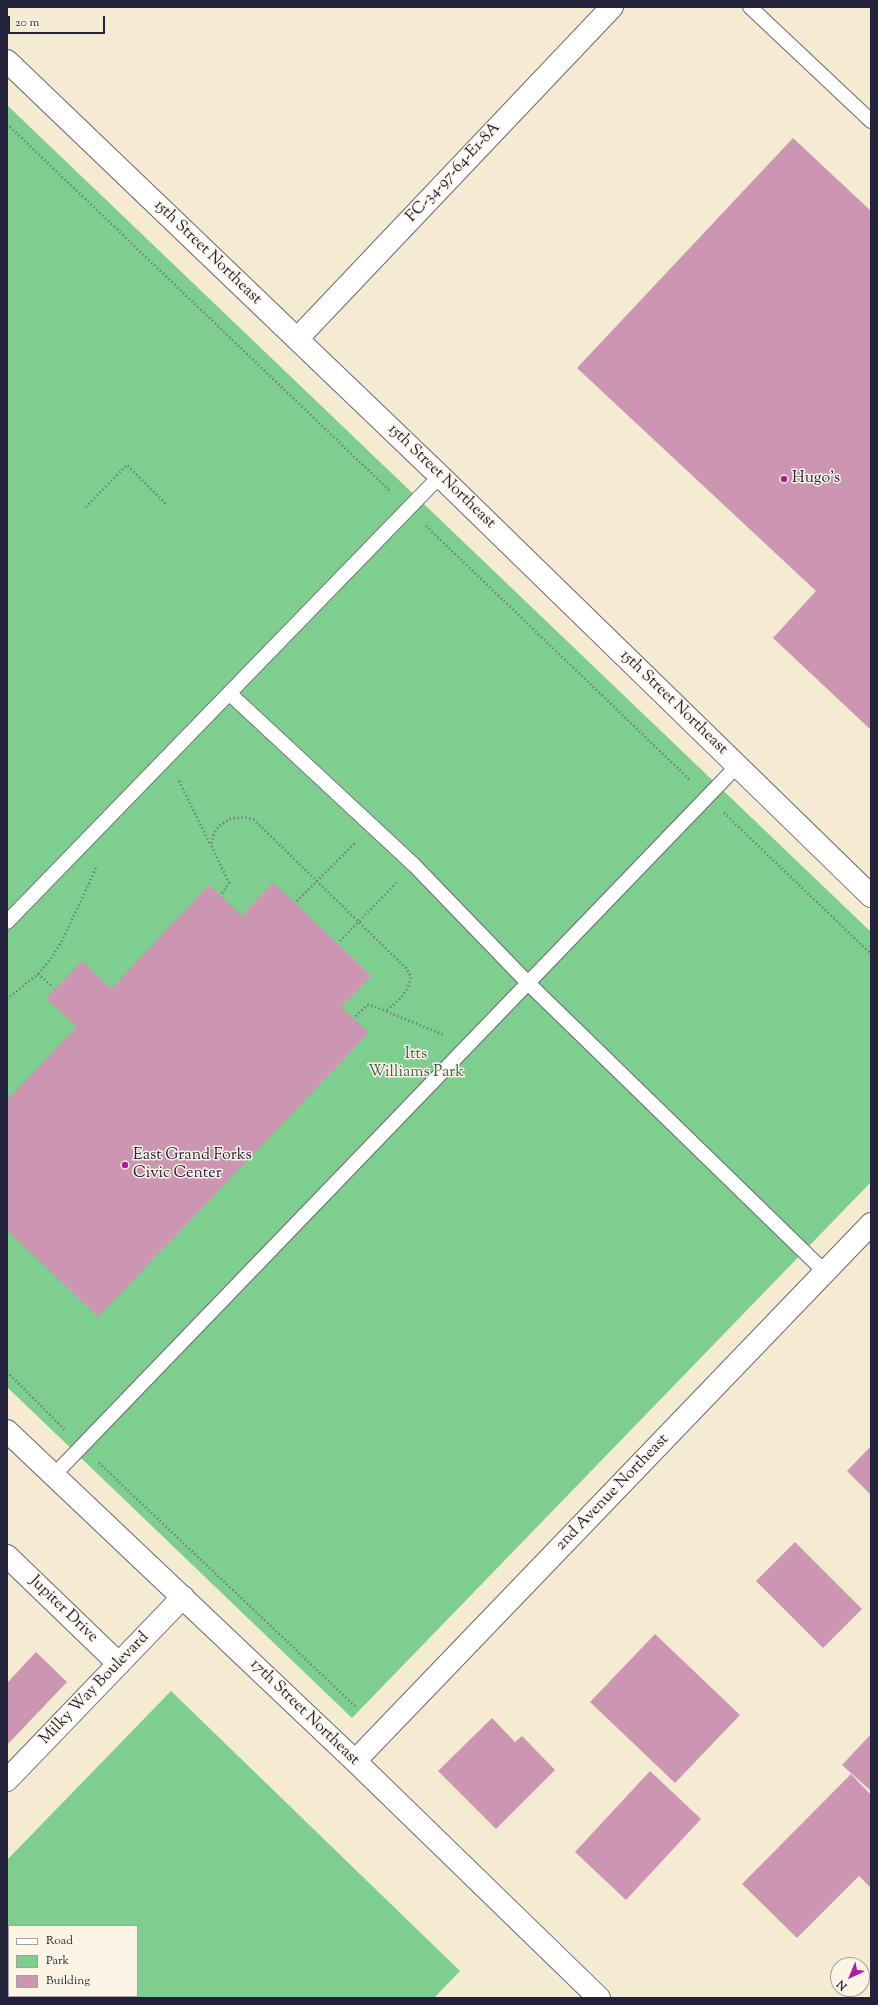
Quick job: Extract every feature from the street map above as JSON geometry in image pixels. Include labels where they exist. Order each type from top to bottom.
[{"type":"street","name":"FC-34-97-64-E1-8A","points":[[297,339],[612,7]]},
{"type":"street","name":"15th Street Northeast","points":[[7,61],[440,476],[871,896]]},
{"type":"street","name":"2nd Avenue Northeast","points":[[355,1761],[871,1224]]},
{"type":"street","name":"17th Street Northeast","points":[[7,1431],[355,1761],[599,1998]]},
{"type":"street","name":"Jupiter Drive","points":[[7,1556],[119,1664]]},
{"type":"street","name":"Milky Way Boulevard","points":[[7,1780],[183,1597]]},
{"type":"lane","points":[[750,7],[871,121]]},
{"type":"lane","points":[[7,922],[440,476]]},
{"type":"lane","points":[[230,692],[414,865],[528,983],[825,1272]]},
{"type":"lane","points":[[54,1475],[737,766]]},
{"type":"path","points":[[7,124],[871,954]]},
{"type":"path","points":[[86,506],[127,465],[167,505]]},
{"type":"path","points":[[162,762],[176,776],[229,883],[222,892]]},
{"type":"path","points":[[210,845],[219,826],[230,818],[244,817],[254,820],[406,968],[410,977],[408,987],[401,998],[386,1011]]},
{"type":"path","points":[[297,901],[372,826]]},
{"type":"path","points":[[7,999],[38,974],[53,956],[63,939],[98,864]]},
{"type":"path","points":[[340,941],[414,865]]},
{"type":"path","points":[[38,974],[52,986]]},
{"type":"path","points":[[356,1016],[367,1005],[386,1011],[468,1046]]},
{"type":"path","points":[[7,1372],[82,1446],[356,1707]]},
{"type":"green space","name":"Itts Williams Park","points":[[7,105],[871,932],[871,1182],[352,1718],[7,1387]]},
{"type":"green space","points":[[171,1691],[460,1971],[434,1998],[7,1998],[7,1860]]},
{"type":"building","name":"Hugo's","points":[[793,138],[871,211],[871,730],[773,638],[816,591],[577,368]]},
{"type":"building","name":"East Grand Forks Civic Center","points":[[273,882],[371,976],[341,1007],[369,1033],[98,1317],[7,1230],[7,1100],[77,1027],[46,998],[82,961],[111,989],[209,885],[242,916]]},
{"type":"building","points":[[871,1446],[871,1495],[847,1471]]},
{"type":"building","points":[[795,1542],[862,1609],[823,1648],[756,1581]]},
{"type":"building","points":[[655,1634],[740,1715],[675,1783],[590,1702]]},
{"type":"building","points":[[36,1652],[67,1682],[7,1745],[7,1683]]},
{"type":"building","points":[[492,1718],[515,1742],[522,1736],[555,1770],[496,1829],[438,1771]]},
{"type":"building","points":[[871,1734],[871,1791],[842,1765]]},
{"type":"building","points":[[650,1771],[701,1819],[626,1900],[575,1852]]},
{"type":"building","points":[[851,1774],[871,1795],[871,1888],[859,1876],[797,1938],[742,1884]]},
{"type":"place","name":"Hugo's","points":[[784,479]]},
{"type":"place","name":"East Grand Forks Civic Center","points":[[125,1165]]}]
